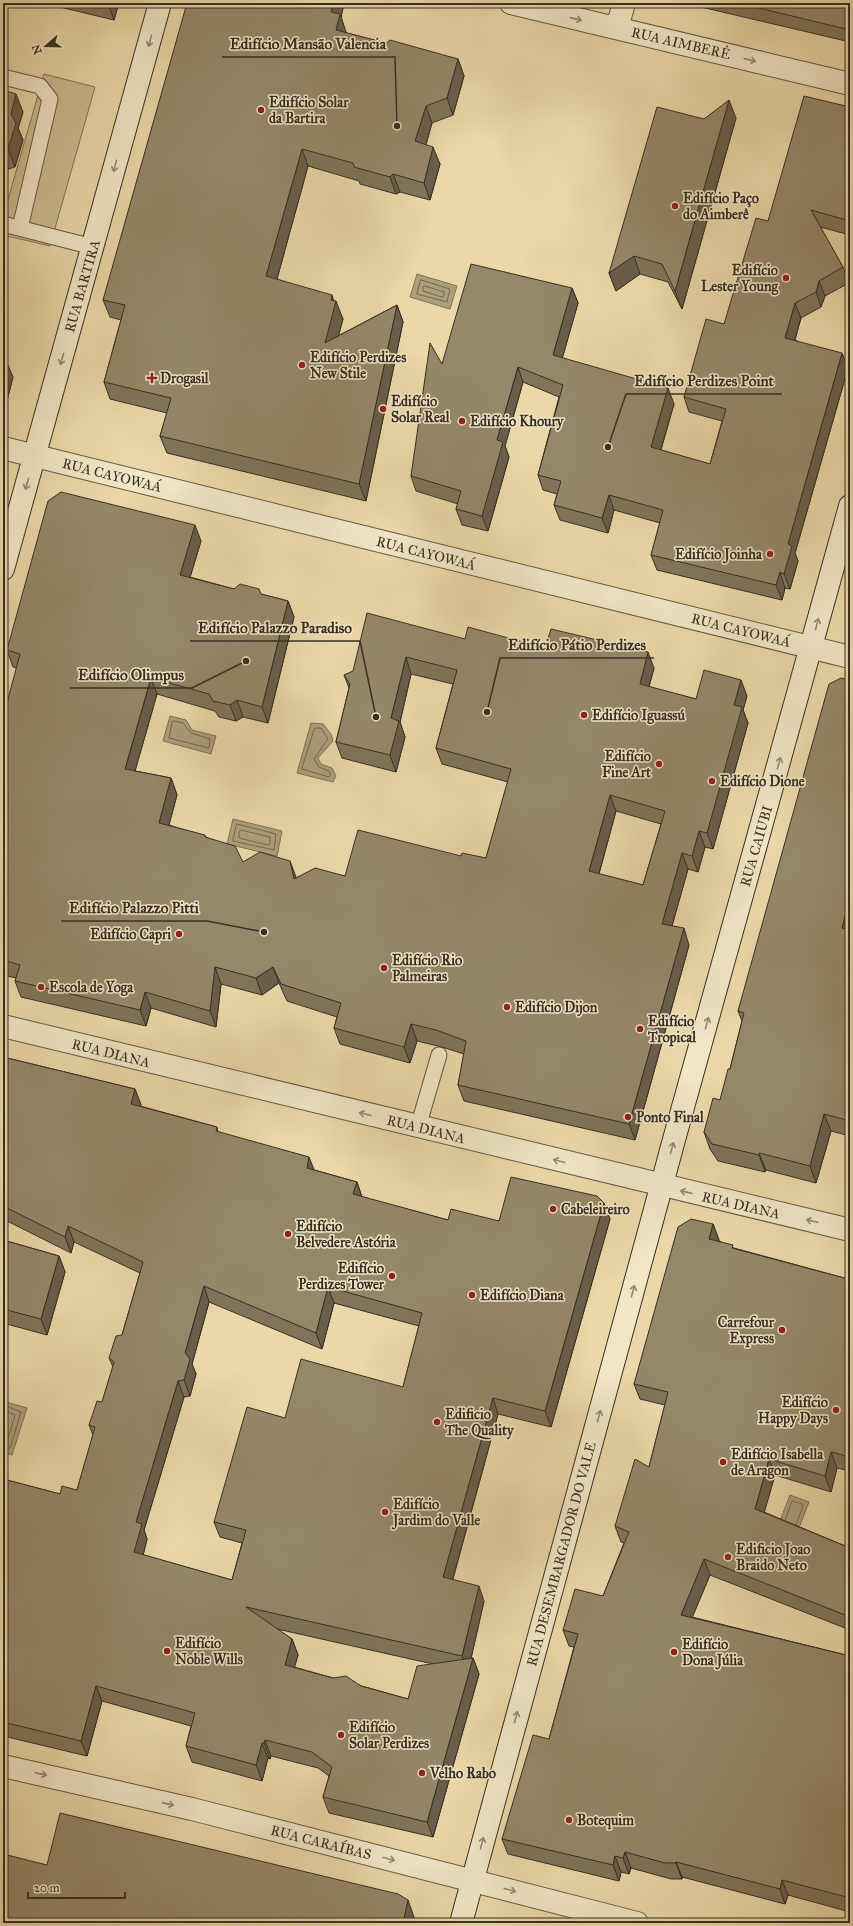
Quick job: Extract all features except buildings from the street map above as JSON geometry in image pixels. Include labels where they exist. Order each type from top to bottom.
[{"type":"street","name":"RUA BARTIRA","points":[[3,569],[160,3]]},
{"type":"street","name":"RUA AIMBERÊ","points":[[511,3],[850,84]]},
{"type":"street","points":[[617,28],[624,3]]},
{"type":"street","name":"RUA CAYOWAÁ","points":[[3,448],[850,657]]},
{"type":"street","name":"RUA CAIUBI","points":[[662,1186],[850,506]]},
{"type":"street","name":"RUA DIANA","points":[[3,1026],[662,1186],[850,1230]]},
{"type":"street","name":"RUA DESEMBARGADOR DO VALE","points":[[461,1923],[662,1186]]},
{"type":"street","name":"RUA CARAÍBAS","points":[[3,1766],[192,1809],[637,1923]]},
{"type":"lane","points":[[3,77],[40,86],[50,99],[20,228]]},
{"type":"lane","points":[[3,224],[93,247]]},
{"type":"lane","points":[[418,1127],[439,1055]]},
{"type":"shaded area","points":[[44,74],[95,87],[50,246],[3,235],[3,217]]},
{"type":"water","points":[[417,274],[457,286],[450,309],[410,297]]},
{"type":"water","points":[[170,716],[186,720],[192,730],[216,736],[211,754],[163,741]]},
{"type":"water","points":[[311,723],[323,724],[331,734],[333,741],[318,758],[321,764],[332,768],[336,776],[333,782],[297,773]]},
{"type":"water","points":[[233,819],[282,831],[277,856],[227,844]]},
{"type":"water","points":[[3,1401],[27,1408],[12,1455],[3,1452]]},
{"type":"water","points":[[790,1495],[809,1502],[797,1533],[778,1526]]},
{"type":"place","name":"Edifício Solar da Bartira","points":[[261,110]]},
{"type":"place","name":"Edifício Mansão Valencia","points":[[397,126]]},
{"type":"place","name":"Edifício Paço do Aimberê","points":[[675,206]]},
{"type":"place","name":"Edifício Lester Young","points":[[786,278]]},
{"type":"place","name":"Edifício Perdizes New Stile","points":[[302,365]]},
{"type":"place","name":"Drogasil","points":[[152,378]]},
{"type":"place","name":"Edifício Solar Real","points":[[383,409]]},
{"type":"place","name":"Edifício Khoury","points":[[462,421]]},
{"type":"place","name":"Edifício Perdizes Point","points":[[608,447]]},
{"type":"place","name":"Edifício Joinha","points":[[770,554]]},
{"type":"place","name":"Edifício Olimpus","points":[[246,661]]},
{"type":"place","name":"Edifício Pátio Perdizes","points":[[487,712]]},
{"type":"place","name":"Edifício Iguassú","points":[[584,715]]},
{"type":"place","name":"Edifício Palazzo Paradiso","points":[[376,717]]},
{"type":"place","name":"Edifício Fine Art","points":[[659,764]]},
{"type":"place","name":"Edifício Dione","points":[[712,781]]},
{"type":"place","name":"Edifício Palazzo Pitti","points":[[264,932]]},
{"type":"place","name":"Edifício Capri","points":[[179,934]]},
{"type":"place","name":"Edifício Rio Palmeiras","points":[[384,968]]},
{"type":"place","name":"Escola de Yoga","points":[[41,987]]},
{"type":"place","name":"Edifício Dijon","points":[[507,1007]]},
{"type":"place","name":"Edifício Tropical","points":[[640,1029]]},
{"type":"place","name":"Ponto Final","points":[[628,1117]]},
{"type":"place","name":"Cabeleireiro","points":[[553,1209]]},
{"type":"place","name":"Edifício Belvedere Astória","points":[[288,1234]]},
{"type":"place","name":"Edifício Perdizes Tower","points":[[392,1276]]},
{"type":"place","name":"Edifício Diana","points":[[472,1295]]},
{"type":"place","name":"Carrefour Express","points":[[782,1330]]},
{"type":"place","name":"Edifício Happy Days","points":[[836,1410]]},
{"type":"place","name":"Edificio The Quality","points":[[437,1422]]},
{"type":"place","name":"Edifício Isabella de Aragon","points":[[723,1462]]},
{"type":"place","name":"Edifício Jardim do Valle","points":[[385,1512]]},
{"type":"place","name":"Edificio Joao Braido Neto","points":[[728,1557]]},
{"type":"place","name":"Edifício Noble Wills","points":[[167,1651]]},
{"type":"place","name":"Edifício Dona Júlia","points":[[674,1652]]},
{"type":"place","name":"Edifício Solar Perdizes","points":[[341,1735]]},
{"type":"place","name":"Velho Rabo","points":[[422,1773]]},
{"type":"place","name":"Botequim","points":[[569,1820]]}]
